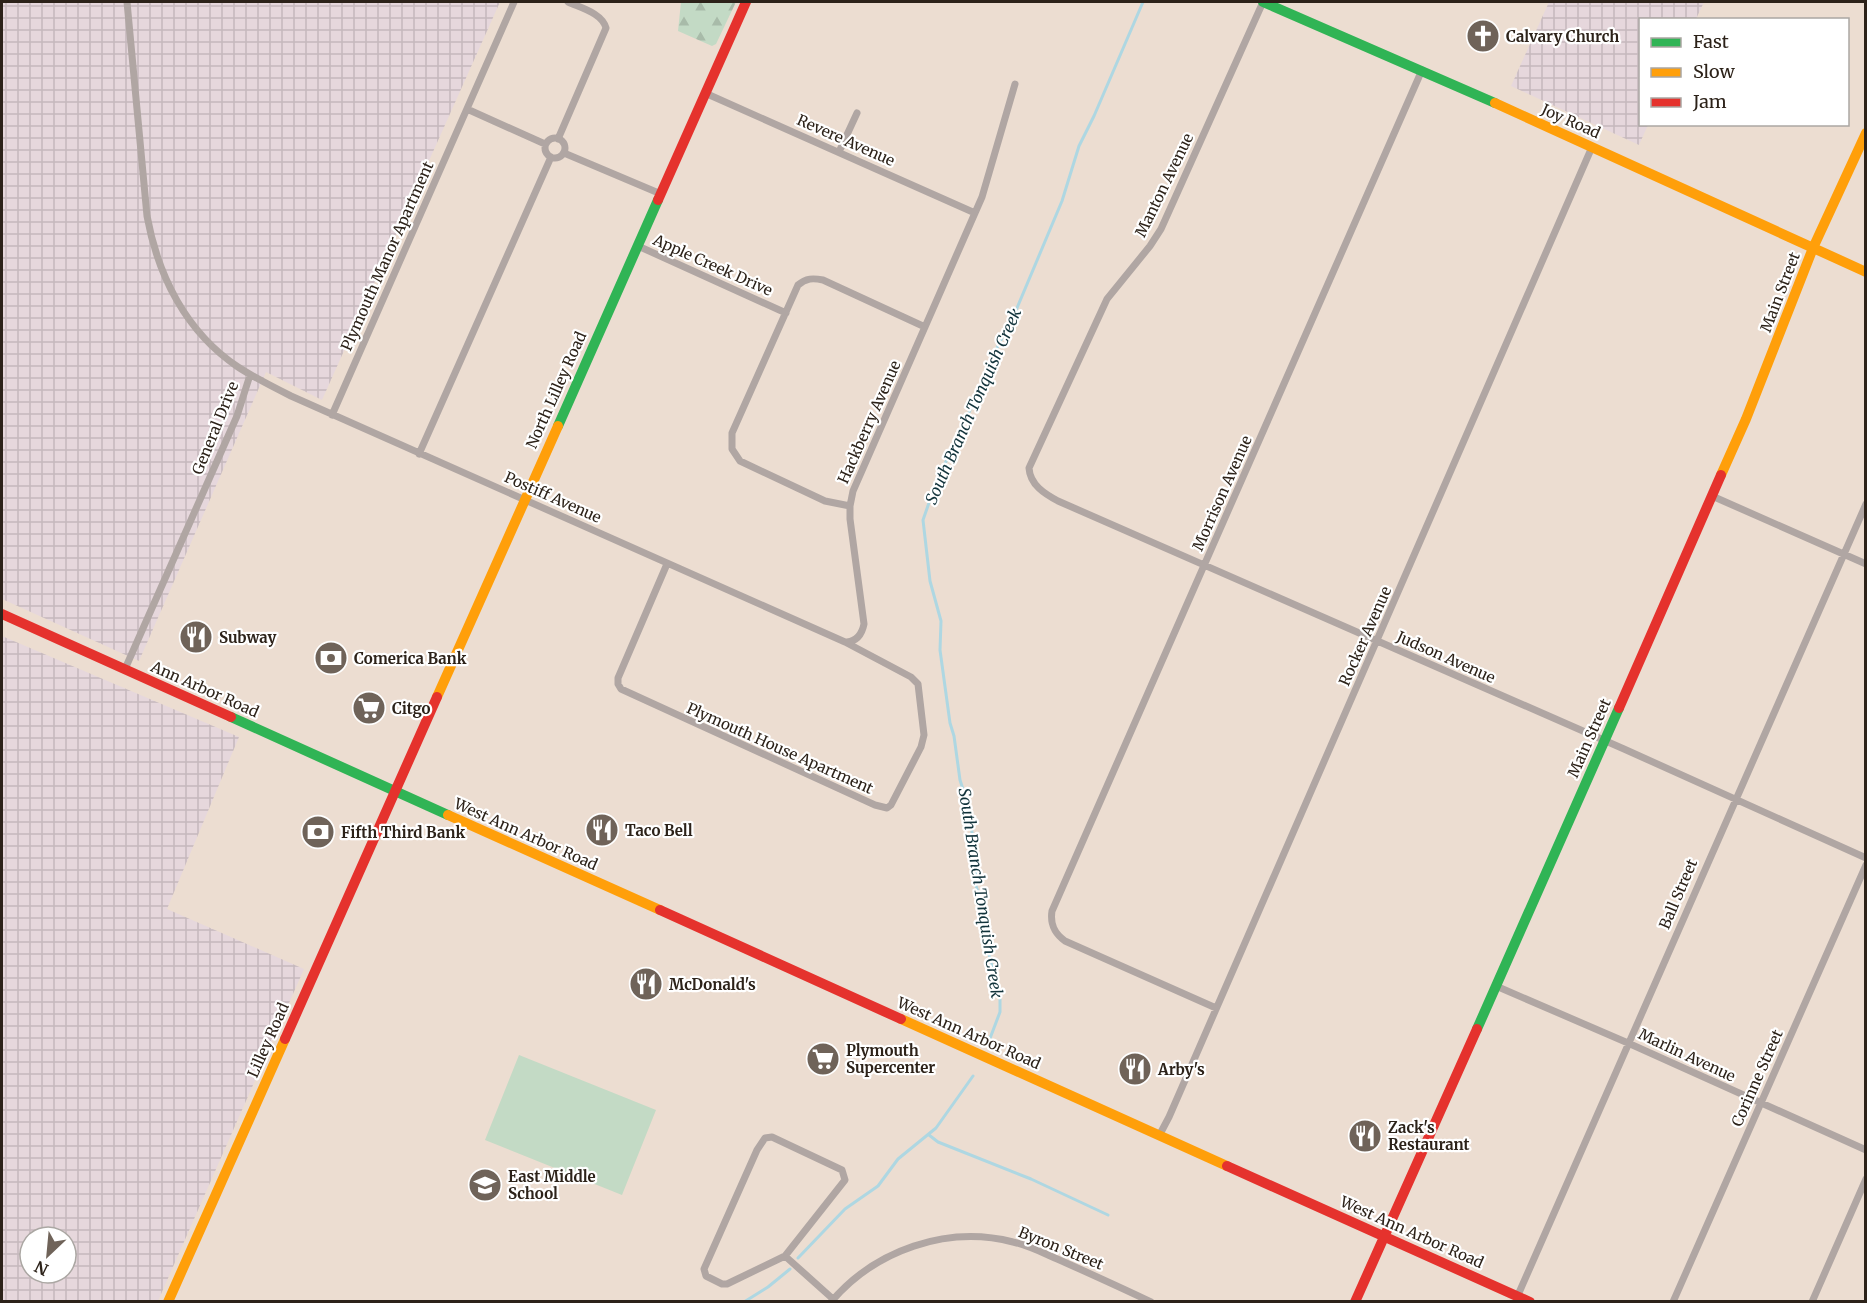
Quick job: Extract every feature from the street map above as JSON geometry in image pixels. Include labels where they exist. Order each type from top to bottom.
[{"type":"street","name":"General Drive","points":[[125,669],[237,416],[250,375],[219,352],[196,328],[174,296],[159,264],[147,216],[127,2]]},
{"type":"street","name":"Plymouth Manor Apartment","points":[[332,415],[514,2]]},
{"type":"street","points":[[558,138],[606,28],[602,19],[594,13],[568,2]]},
{"type":"street","name":"North Lilley Road","points":[[395,791],[746,2]]},
{"type":"street","name":"Joy Road","points":[[1263,2],[1422,70],[1866,272]]},
{"type":"street","name":"Manton Avenue","points":[[1029,468],[1107,299],[1161,229],[1263,2]]},
{"type":"street","name":"Morrison Avenue","points":[[1216,1008],[1065,941],[1053,927],[1052,915],[1422,70]]},
{"type":"street","name":"Hackberry Avenue","points":[[845,642],[856,639],[864,624],[850,506],[853,491],[987,183],[1015,84]]},
{"type":"street","name":"Revere Avenue","points":[[705,93],[975,213]]},
{"type":"street","points":[[467,109],[545,144]]},
{"type":"street","points":[[839,152],[857,113]]},
{"type":"street","name":"Main Street","points":[[1355,1302],[1497,986],[1746,419],[1813,248],[1866,133]]},
{"type":"street","points":[[558,138],[564,143],[564,153],[560,157],[550,157],[545,150],[545,144],[549,139],[558,138]]},
{"type":"street","name":"Rocker Avenue","points":[[1160,1134],[1169,1118],[1592,147]]},
{"type":"street","points":[[564,153],[661,194]]},
{"type":"street","points":[[419,454],[550,157]]},
{"type":"street","name":"Apple Creek Drive","points":[[638,246],[786,313],[798,285],[815,278],[926,327]]},
{"type":"street","points":[[786,313],[732,433],[732,449],[740,461],[756,469],[825,501],[850,506]]},
{"type":"street","name":"Postiff Avenue","points":[[250,375],[332,415],[845,642]]},
{"type":"street","name":"Judson Avenue","points":[[1029,468],[1029,476],[1046,495],[1866,858]]},
{"type":"street","points":[[1712,496],[1866,564]]},
{"type":"street","name":"Ball Street","points":[[1518,1296],[1734,799],[1866,504]]},
{"type":"street","name":"Plymouth House Apartment","points":[[667,564],[618,678],[621,689],[864,801],[887,808],[894,800],[923,741],[918,684],[911,676],[845,642]]},
{"type":"street","name":"Ann Arbor Road","points":[[2,614],[395,791]]},
{"type":"street","name":"West Ann Arbor Road","points":[[395,791],[970,1050],[1089,1101],[1132,1123],[1530,1302]]},
{"type":"street","name":"Lilley Road","points":[[168,1302],[395,791]]},
{"type":"street","name":"Corinne Street","points":[[1673,1302],[1866,865]]},
{"type":"street","name":"Marlin Avenue","points":[[1497,986],[1866,1150]]},
{"type":"street","points":[[768,1137],[778,1139],[842,1170],[845,1175],[841,1186],[785,1256],[727,1284],[706,1276],[704,1269],[761,1142],[768,1137]]},
{"type":"street","points":[[1812,1302],[1866,1179]]},
{"type":"street","name":"Byron Street","points":[[832,1300],[867,1269],[897,1252],[939,1239],[971,1236],[1003,1240],[1030,1247],[1151,1302]]},
{"type":"street","points":[[785,1256],[832,1300]]},
{"type":"shaded area","points":[[2,2],[500,2],[322,400],[266,372],[139,661],[2,599]]},
{"type":"shaded area","points":[[1549,2],[1704,2],[1696,18],[1639,18],[1639,126],[1648,126],[1639,145],[1511,86]]},
{"type":"shaded area","points":[[2,636],[239,737],[167,909],[304,969],[158,1301],[2,1301]]},
{"type":"green space","points":[[681,2],[736,2],[716,44],[712,46],[678,31]]},
{"type":"green space","points":[[519,1055],[656,1110],[622,1195],[485,1140]]},
{"type":"waterway","name":"South Branch Tonquish Creek","points":[[989,1041],[1000,1012],[1000,999],[987,946],[985,912],[976,886],[976,865],[969,808],[960,780],[950,723],[940,650],[941,621],[930,581],[923,520],[938,477],[1017,308],[1062,201],[1079,146],[1143,2]]},
{"type":"waterway","points":[[798,1258],[845,1209],[878,1186],[898,1159],[936,1128],[973,1076]]},
{"type":"waterway","name":"South Branch Tonquish Creek","points":[[929,1135],[938,1142],[1031,1179],[1108,1215]]},
{"type":"waterway","points":[[744,1302],[768,1287],[790,1269]]},
{"type":"traffic: fast","points":[[1263,2],[1495,103]]},
{"type":"traffic: fast","points":[[558,426],[658,200]]},
{"type":"traffic: fast","points":[[1477,1029],[1619,708]]},
{"type":"traffic: fast","points":[[231,717],[448,815]]},
{"type":"traffic: slow","points":[[1495,103],[1866,272]]},
{"type":"traffic: slow","points":[[1721,475],[1746,419],[1813,248],[1866,133]]},
{"type":"traffic: slow","points":[[437,697],[558,426]]},
{"type":"traffic: slow","points":[[448,815],[660,910]]},
{"type":"traffic: slow","points":[[901,1019],[1227,1166]]},
{"type":"traffic: slow","points":[[168,1302],[285,1039]]},
{"type":"traffic: jam","points":[[658,200],[746,2]]},
{"type":"traffic: jam","points":[[1619,708],[1721,475]]},
{"type":"traffic: jam","points":[[2,614],[231,717]]},
{"type":"traffic: jam","points":[[285,1039],[437,697]]},
{"type":"traffic: jam","points":[[660,910],[901,1019]]},
{"type":"traffic: jam","points":[[1355,1302],[1477,1029]]},
{"type":"traffic: jam","points":[[1227,1166],[1530,1302]]},
{"type":"place","name":"Calvary Church","points":[[1483,36]]},
{"type":"place","name":"Subway","points":[[196,637]]},
{"type":"place","name":"Comerica Bank","points":[[331,658]]},
{"type":"place","name":"Citgo","points":[[369,708]]},
{"type":"place","name":"Taco Bell","points":[[602,830]]},
{"type":"place","name":"Fifth Third Bank","points":[[318,832]]},
{"type":"place","name":"McDonald's","points":[[646,984]]},
{"type":"place","name":"Plymouth Supercenter","points":[[823,1059]]},
{"type":"place","name":"Arby's","points":[[1135,1069]]},
{"type":"place","name":"Zack's Restaurant","points":[[1365,1136]]},
{"type":"place","name":"East Middle School","points":[[485,1185]]}]
